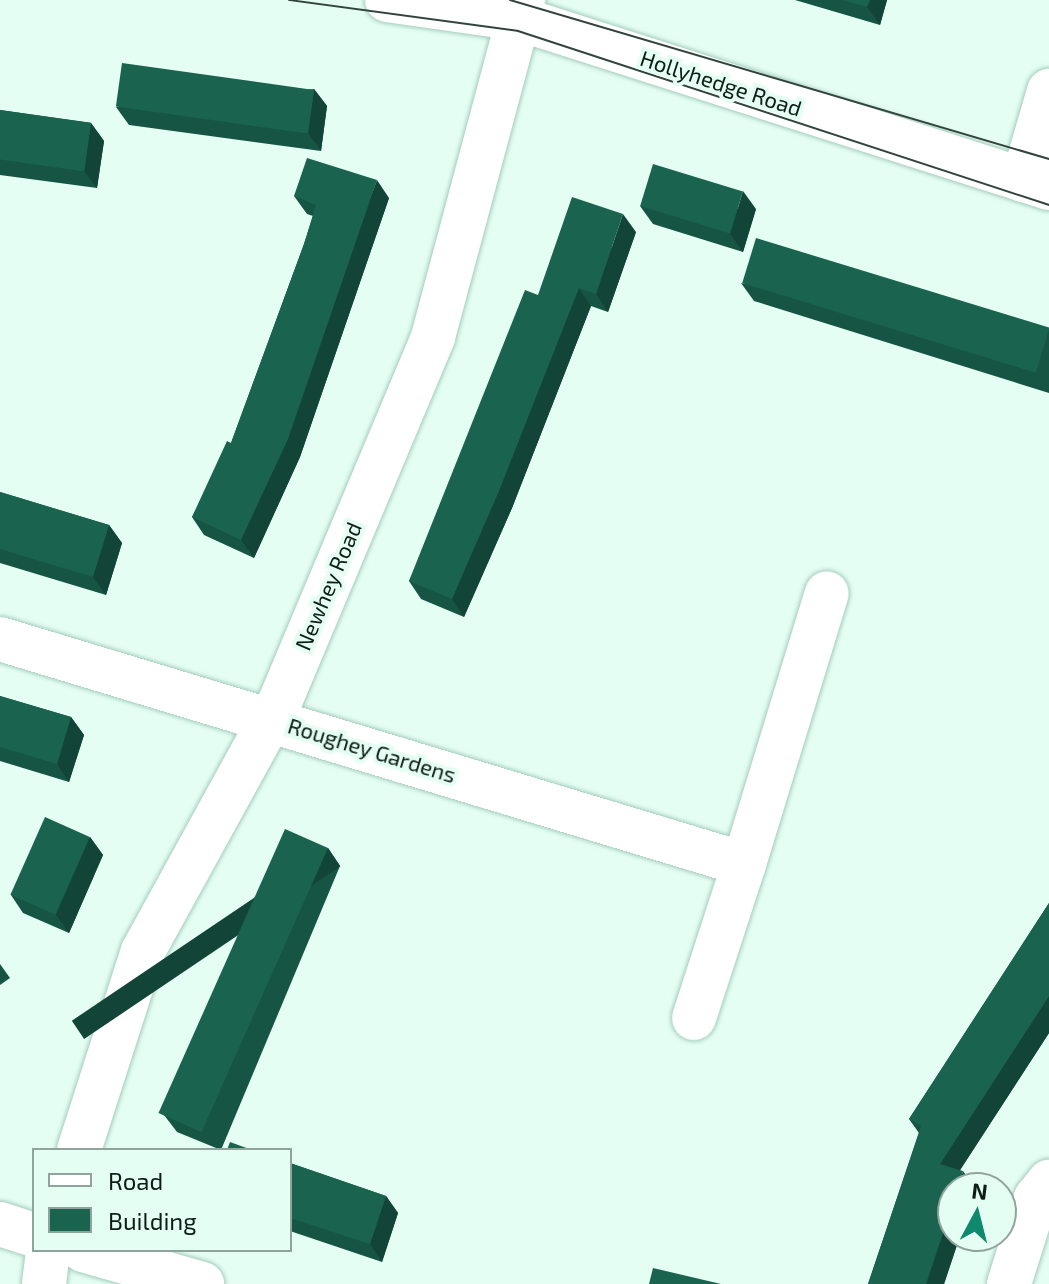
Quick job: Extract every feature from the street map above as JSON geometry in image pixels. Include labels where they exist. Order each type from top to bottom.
[{"type":"street","name":"Hollyhedge Road","points":[[387,0],[522,10],[1036,184]]},
{"type":"street","name":"Newhey Road","points":[[80,1148],[143,951],[271,718],[433,337],[522,10]]},
{"type":"street","points":[[1036,184],[1049,91]]},
{"type":"street","points":[[694,1018],[827,593]]},
{"type":"street","name":"Roughey Gardens","points":[[0,639],[271,718],[744,864]]},
{"type":"street","points":[[1009,1284],[1036,1198],[1049,1182]]},
{"type":"street","points":[[0,1224],[32,1234]]},
{"type":"street","points":[[44,1284],[48,1252]]},
{"type":"street","points":[[90,1252],[202,1284]]},
{"type":"building","points":[[842,0],[870,0],[867,7]]},
{"type":"building","points":[[122,63],[314,90],[308,134],[116,107]]},
{"type":"building","points":[[0,110],[91,123],[84,171],[0,159]]},
{"type":"building","points":[[307,158],[377,180],[288,439],[241,540],[192,517],[227,441],[231,443],[304,244],[316,205],[294,196]]},
{"type":"building","points":[[653,164],[743,191],[730,234],[640,206]]},
{"type":"building","points":[[572,197],[623,214],[596,294],[579,288],[499,491],[452,599],[409,581],[525,290],[538,295]]},
{"type":"building","points":[[756,238],[1049,328],[1036,373],[742,283]]},
{"type":"building","points":[[0,492],[109,525],[93,577],[0,549]]},
{"type":"building","points":[[0,696],[71,717],[57,764],[0,747]]},
{"type":"building","points":[[45,817],[90,837],[55,915],[10,895]]},
{"type":"building","points":[[285,829],[328,848],[201,1132],[159,1113]]},
{"type":"building","points":[[1049,903],[1049,996],[940,1164],[963,1171],[937,1172],[937,1251],[926,1284],[868,1284],[921,1126],[909,1119]]},
{"type":"building","points":[[230,1142],[246,1148],[228,1148]]},
{"type":"building","points":[[292,1164],[386,1196],[370,1244],[292,1219]]},
{"type":"building","points":[[653,1268],[721,1284],[649,1284]]},
{"type":"tram line","points":[[289,0],[518,31],[1049,205]]},
{"type":"tram line","points":[[510,0],[1049,159]]}]
